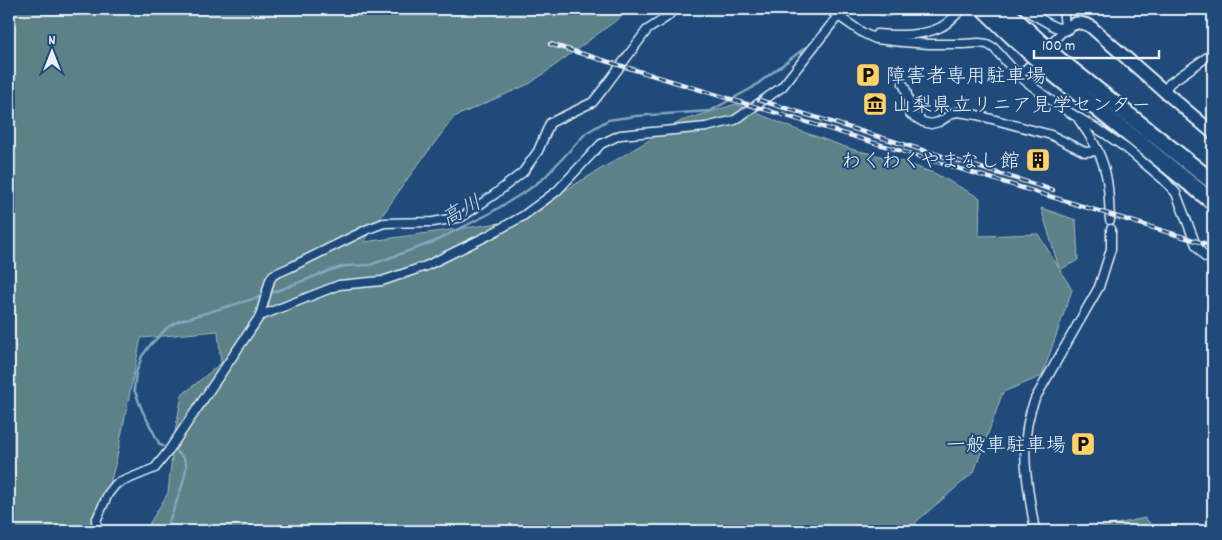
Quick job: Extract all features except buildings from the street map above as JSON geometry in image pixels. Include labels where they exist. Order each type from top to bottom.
[{"type":"highway","points":[[984,9],[1012,36],[1213,182]]},
{"type":"highway","points":[[1004,9],[1053,64],[1213,202]]},
{"type":"street","points":[[98,531],[96,521],[108,494],[116,484],[155,468],[167,453],[260,316],[273,275],[368,228],[384,223],[433,222],[462,217],[523,172],[538,151],[550,123],[593,102],[647,30],[674,9]]},
{"type":"street","points":[[828,9],[863,33],[876,39],[902,42],[979,43],[987,44],[994,48],[1019,76],[1057,105],[1127,149],[1164,180],[1176,193],[1196,245],[1205,257],[1213,260]]},
{"type":"street","points":[[863,33],[887,35],[929,32],[941,27],[962,9]]},
{"type":"street","points":[[1023,9],[1055,28],[1065,28]]},
{"type":"street","points":[[1061,9],[1065,28]]},
{"type":"street","points":[[260,316],[339,284],[382,281],[426,266],[489,235],[523,216],[557,191],[601,144],[620,135],[706,127],[735,120],[782,88],[838,16]]},
{"type":"street","points":[[1019,76],[1065,28],[1074,23],[1083,23],[1090,26],[1213,133]]},
{"type":"street","points":[[1164,91],[1170,83],[1213,53]]},
{"type":"street","points":[[903,84],[907,90],[910,114],[923,122],[931,124],[939,122],[953,112],[977,115],[1051,135],[1085,152],[1098,151]]},
{"type":"street","points":[[1076,116],[1090,135],[1103,162],[1109,198],[1110,220]]},
{"type":"street","points":[[1035,531],[1025,471],[1025,445],[1029,412],[1099,287],[1111,249],[1111,229]]},
{"type":"green space","points":[[9,9],[630,9],[531,83],[454,117],[408,178],[364,242],[514,221],[681,121],[736,104],[792,128],[851,149],[901,161],[936,174],[980,198],[979,236],[1038,234],[1059,268],[1041,208],[1076,220],[1078,260],[1060,270],[1072,290],[1042,376],[1003,392],[974,472],[916,522],[914,531],[145,531],[168,493],[174,437],[182,395],[221,363],[218,331],[141,338],[116,461],[98,531],[9,531]]},
{"type":"green space","points":[[1145,518],[1158,531],[1084,531]]},
{"type":"waterway","name":"高川","points":[[852,9],[887,16],[907,9]]},
{"type":"waterway","name":"高川","points":[[838,13],[852,9]]},
{"type":"waterway","name":"高川","points":[[269,294],[331,270],[345,266],[370,265],[433,242],[487,215],[528,190],[545,177],[586,133],[608,120],[636,116],[710,111],[752,88],[814,41]]},
{"type":"waterway","name":"高川","points":[[163,446],[160,445],[142,410],[134,389],[136,373],[142,356],[168,327],[179,321],[263,296]]},
{"type":"waterway","name":"高川","points":[[164,531],[178,498],[186,469],[185,460],[177,452]]},
{"type":"railway","points":[[550,44],[1213,246]]},
{"type":"railway","points":[[759,100],[1053,190]]},
{"type":"place","name":"障害者専用駐車場","points":[[868,75]]},
{"type":"place","name":"山梨県立リニア見学センター","points":[[875,104]]},
{"type":"place","name":"わくわくやまなし館","points":[[1038,160]]},
{"type":"place","name":"一般車駐車場","points":[[1083,444]]}]
